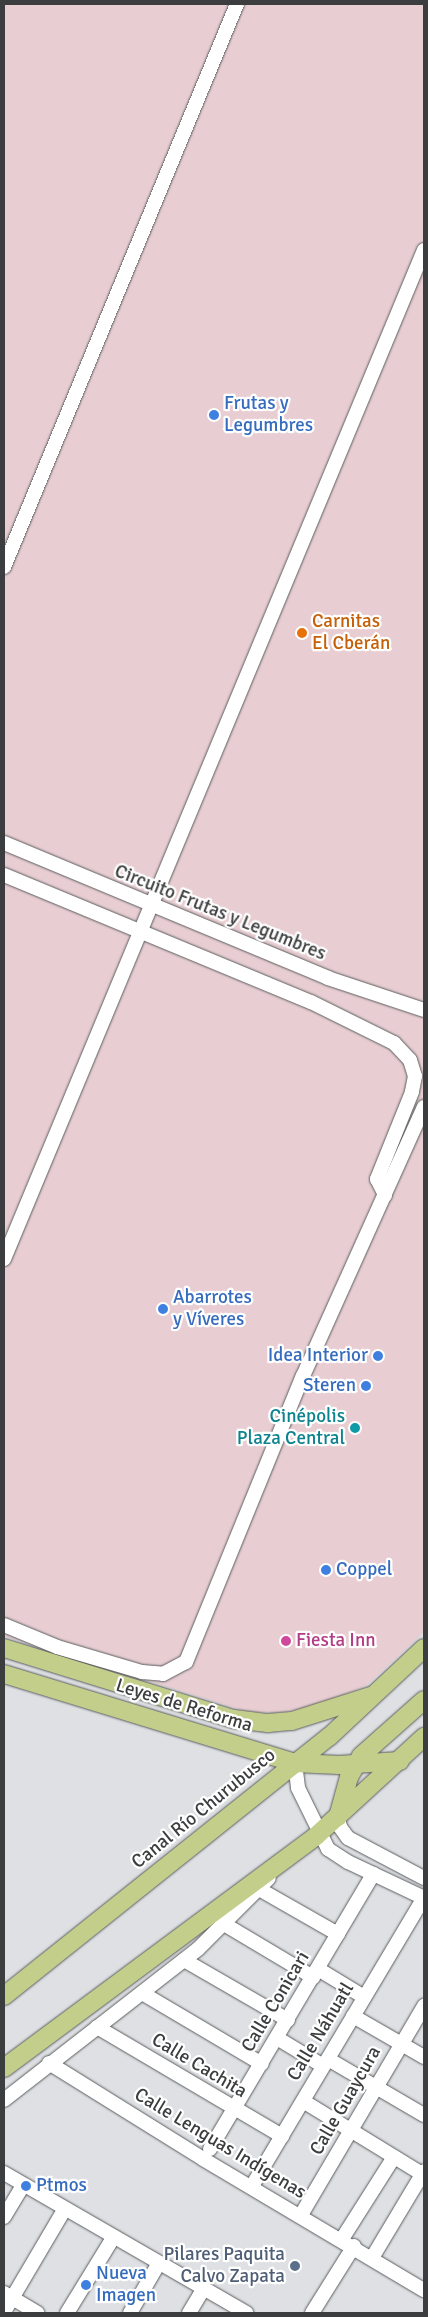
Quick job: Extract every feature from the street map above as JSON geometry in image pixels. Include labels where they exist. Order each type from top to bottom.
[{"type":"main road","points":[[4,1648],[234,1719],[268,1723],[292,1721],[378,1693]]},
{"type":"main road","name":"Canal Río Churubusco","points":[[4,1996],[295,1762],[378,1693],[424,1648]]},
{"type":"main road","name":"Leyes de Reforma","points":[[4,1674],[295,1762],[354,1764],[400,1761]]},
{"type":"main road","points":[[338,1817],[354,1764],[368,1748],[424,1700]]},
{"type":"main road","points":[[4,2068],[319,1834],[424,1738]]},
{"type":"street","points":[[4,567],[237,4]]},
{"type":"street","points":[[4,1259],[424,250]]},
{"type":"street","name":"Circuito Frutas y Legumbres","points":[[4,843],[328,978],[421,1007]]},
{"type":"street","points":[[4,875],[312,1002],[394,1043],[405,1053],[414,1076],[412,1092],[377,1179],[385,1195]]},
{"type":"street","points":[[4,1625],[57,1647],[142,1672],[163,1674],[186,1662],[303,1376],[424,1107]]},
{"type":"street","points":[[295,1762],[298,1788],[319,1834],[334,1853],[424,1898]]},
{"type":"street","points":[[338,1817],[340,1827],[348,1838],[424,1878]]},
{"type":"street","points":[[4,2100],[49,2062],[184,1960],[259,1889],[288,1856]]},
{"type":"street","name":"Calle Conicari","points":[[210,2149],[235,2110],[373,1874]]},
{"type":"street","points":[[259,1889],[338,1934]]},
{"type":"street","name":"Calle Náhuatl","points":[[252,2186],[424,1898]]},
{"type":"street","points":[[224,1924],[364,1997]]},
{"type":"street","points":[[184,1960],[288,2020]]},
{"type":"street","points":[[142,1993],[262,2064]]},
{"type":"street","name":"Calle Guaycura","points":[[301,2215],[424,2006]]},
{"type":"street","points":[[353,2016],[424,2057]]},
{"type":"street","name":"Calle Cachita","points":[[97,2027],[282,2136]]},
{"type":"street","points":[[277,2038],[377,2087],[424,2115]]},
{"type":"street","name":"Calle Lenguas Indígenas","points":[[49,2062],[424,2290]]},
{"type":"street","points":[[302,2101],[350,2132],[423,2172],[372,2258]]},
{"type":"street","points":[[312,2313],[394,2157]]},
{"type":"street","points":[[4,2174],[246,2313]]},
{"type":"street","points":[[4,2217],[23,2185]]},
{"type":"street","points":[[4,2312],[8,2296],[64,2210]]},
{"type":"street","points":[[67,2313],[113,2238]]},
{"type":"street","points":[[130,2313],[159,2263]]},
{"type":"street","points":[[189,2313],[204,2288]]},
{"type":"street","points":[[8,2296],[37,2313]]},
{"type":"shaded area","points":[[4,4],[424,4],[424,1632],[366,1686],[308,1708],[278,1713],[248,1712],[4,1636]]},
{"type":"place","name":"Frutas y Legumbres","points":[[214,415]]},
{"type":"place","name":"Carnitas El Cberán","points":[[302,633]]},
{"type":"place","name":"Abarrotes y Víveres","points":[[163,1309]]},
{"type":"place","name":"Idea Interior","points":[[378,1356]]},
{"type":"place","name":"Steren","points":[[366,1386]]},
{"type":"place","name":"Cinépolis Plaza Central","points":[[355,1428]]},
{"type":"place","name":"Coppel","points":[[326,1570]]},
{"type":"place","name":"Fiesta Inn","points":[[286,1641]]},
{"type":"place","name":"Ptmos","points":[[26,2186]]},
{"type":"place","name":"Pilares Paquita Calvo Zapata","points":[[295,2266]]},
{"type":"place","name":"Nueva Imagen","points":[[86,2285]]}]
